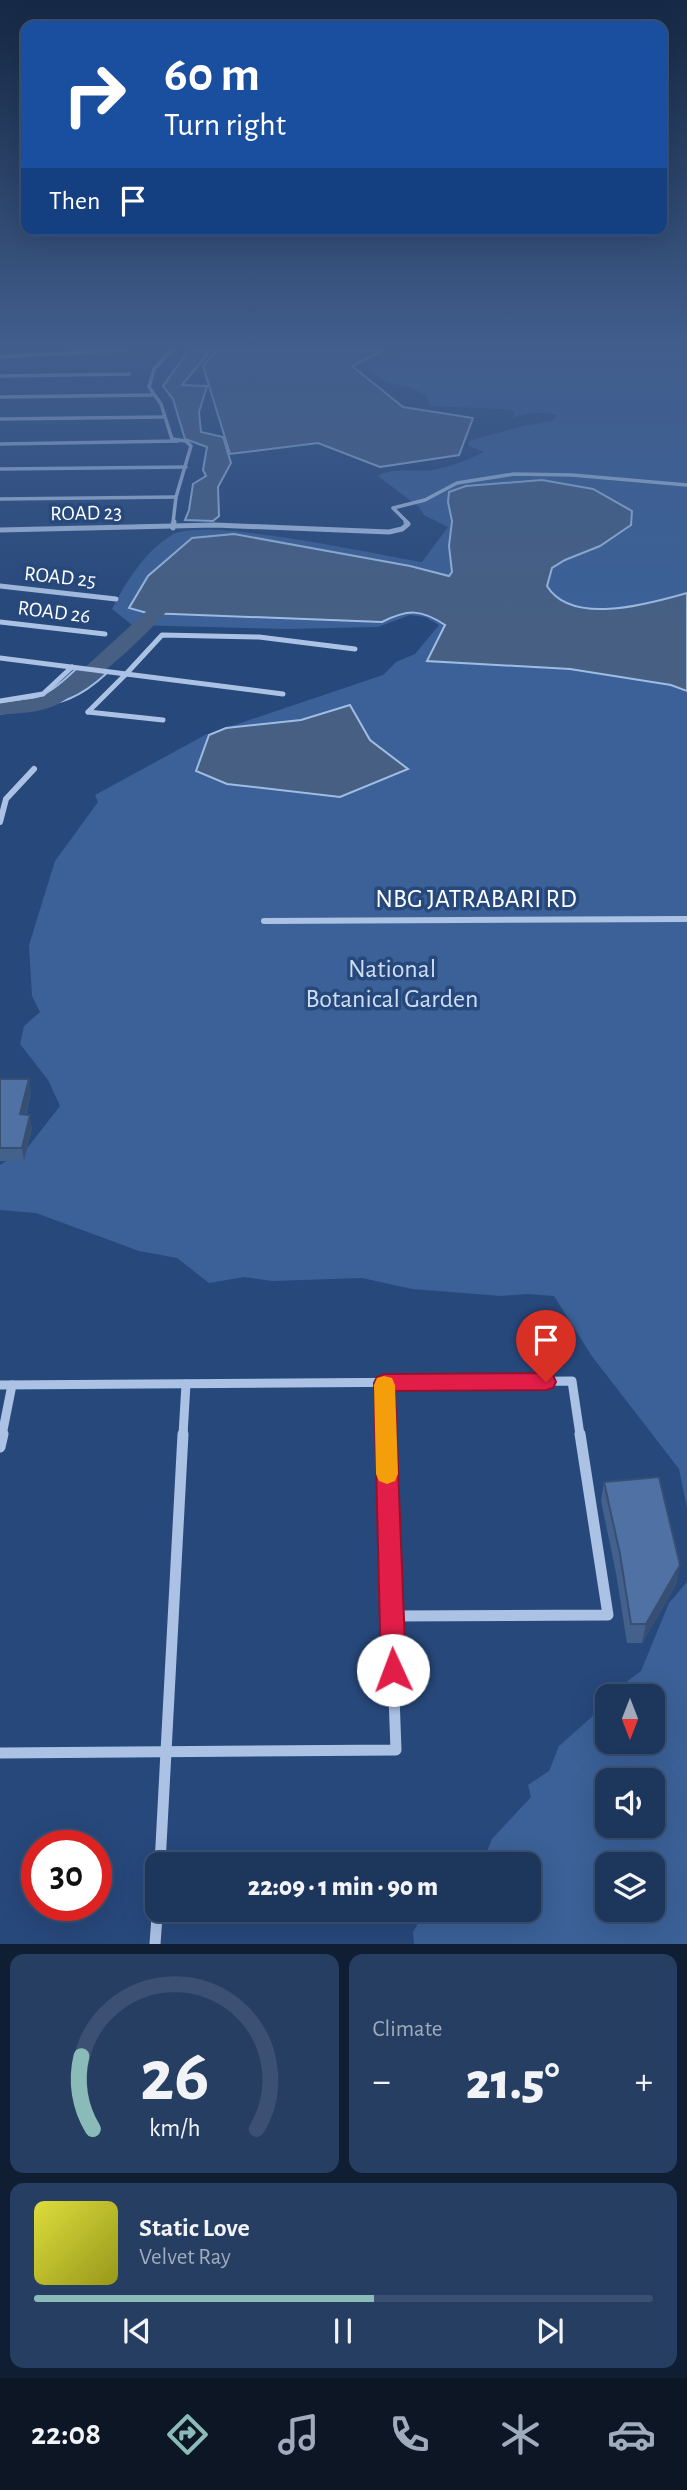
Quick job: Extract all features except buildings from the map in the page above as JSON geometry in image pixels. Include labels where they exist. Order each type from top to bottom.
[{"type":"street","points":[[0,444],[186,441],[191,446],[176,497],[173,528]]},
{"type":"street","points":[[0,469],[186,467]]},
{"type":"street","name":"ROAD 23","points":[[0,530],[215,525],[388,532],[402,529],[408,524],[393,508],[427,500],[455,484],[519,474],[558,474],[687,485]]},
{"type":"street","points":[[0,499],[176,497]]},
{"type":"street","name":"ROAD 25","points":[[0,586],[116,598]]},
{"type":"street","name":"ROAD 26","points":[[0,622],[105,634]]},
{"type":"street","points":[[163,720],[88,712],[162,635],[259,637],[355,649]]},
{"type":"street","points":[[0,658],[284,694]]},
{"type":"street","points":[[0,701],[43,694],[72,667]]},
{"type":"street","points":[[0,822],[6,799],[34,769]]},
{"type":"street","name":"NBG JATRABARI RD","points":[[264,920],[687,919]]},
{"type":"street","points":[[0,1385],[572,1381],[608,1615],[391,1616]]},
{"type":"street","points":[[0,1753],[396,1750],[384,1383]]},
{"type":"street","points":[[161,1852],[187,1384]]},
{"type":"street","points":[[0,1447],[12,1385]]},
{"type":"street","points":[[155,1944],[157,1922]]},
{"type":"green space","name":"National Botanical Garden","points":[[469,441],[687,441],[687,1508],[679,1469],[591,1355],[554,1296],[501,1296],[412,1289],[362,1278],[272,1281],[244,1277],[209,1283],[177,1258],[139,1251],[36,1213],[0,1210],[0,1165],[28,1147],[60,1106],[48,1080],[20,1044],[24,1026],[40,1012],[32,996],[29,945],[55,861],[98,802],[95,795],[205,735],[383,675],[396,662],[415,654],[439,625],[425,617],[410,615],[378,627],[288,629],[132,625],[112,609],[130,578],[162,542],[172,535],[190,530],[253,533],[422,562],[448,527],[424,515],[419,507],[378,476],[392,471],[438,469],[484,452],[469,446]]},
{"type":"green space","points":[[687,1582],[687,1944],[414,1944],[413,1932],[419,1922],[541,1922],[541,1852],[487,1852],[492,1839],[531,1797],[528,1785],[549,1771],[559,1746],[595,1714],[595,1754],[665,1754],[665,1684],[624,1684],[641,1671],[669,1603]]},
{"type":"shaded area","points":[[190,441],[224,441],[231,463],[218,487],[219,516],[213,521],[185,520],[193,484],[206,476],[203,470],[207,447]]},
{"type":"shaded area","points":[[226,441],[464,441],[459,455],[380,467],[318,443],[230,454]]},
{"type":"shaded area","points":[[542,480],[593,489],[632,511],[631,525],[600,546],[552,568],[547,586],[559,598],[574,606],[593,609],[633,606],[687,593],[687,691],[671,685],[570,669],[427,661],[445,625],[421,614],[407,613],[382,622],[147,613],[129,608],[148,576],[192,538],[234,534],[410,566],[449,576],[452,572],[449,546],[452,521],[449,492],[466,486]]},
{"type":"shaded area","points":[[77,668],[107,673],[93,685],[68,699],[0,714],[0,704],[42,695]]},
{"type":"shaded area","points":[[350,705],[370,740],[408,769],[340,797],[227,784],[196,771],[209,735],[226,728],[301,720]]},
{"type":"waterway","points":[[0,709],[44,703],[77,685],[168,601],[177,586]]},
{"type":"slow traffic","points":[[384,1385],[387,1474]]},
{"type":"route","points":[[393,1670],[384,1383],[546,1382]]}]
